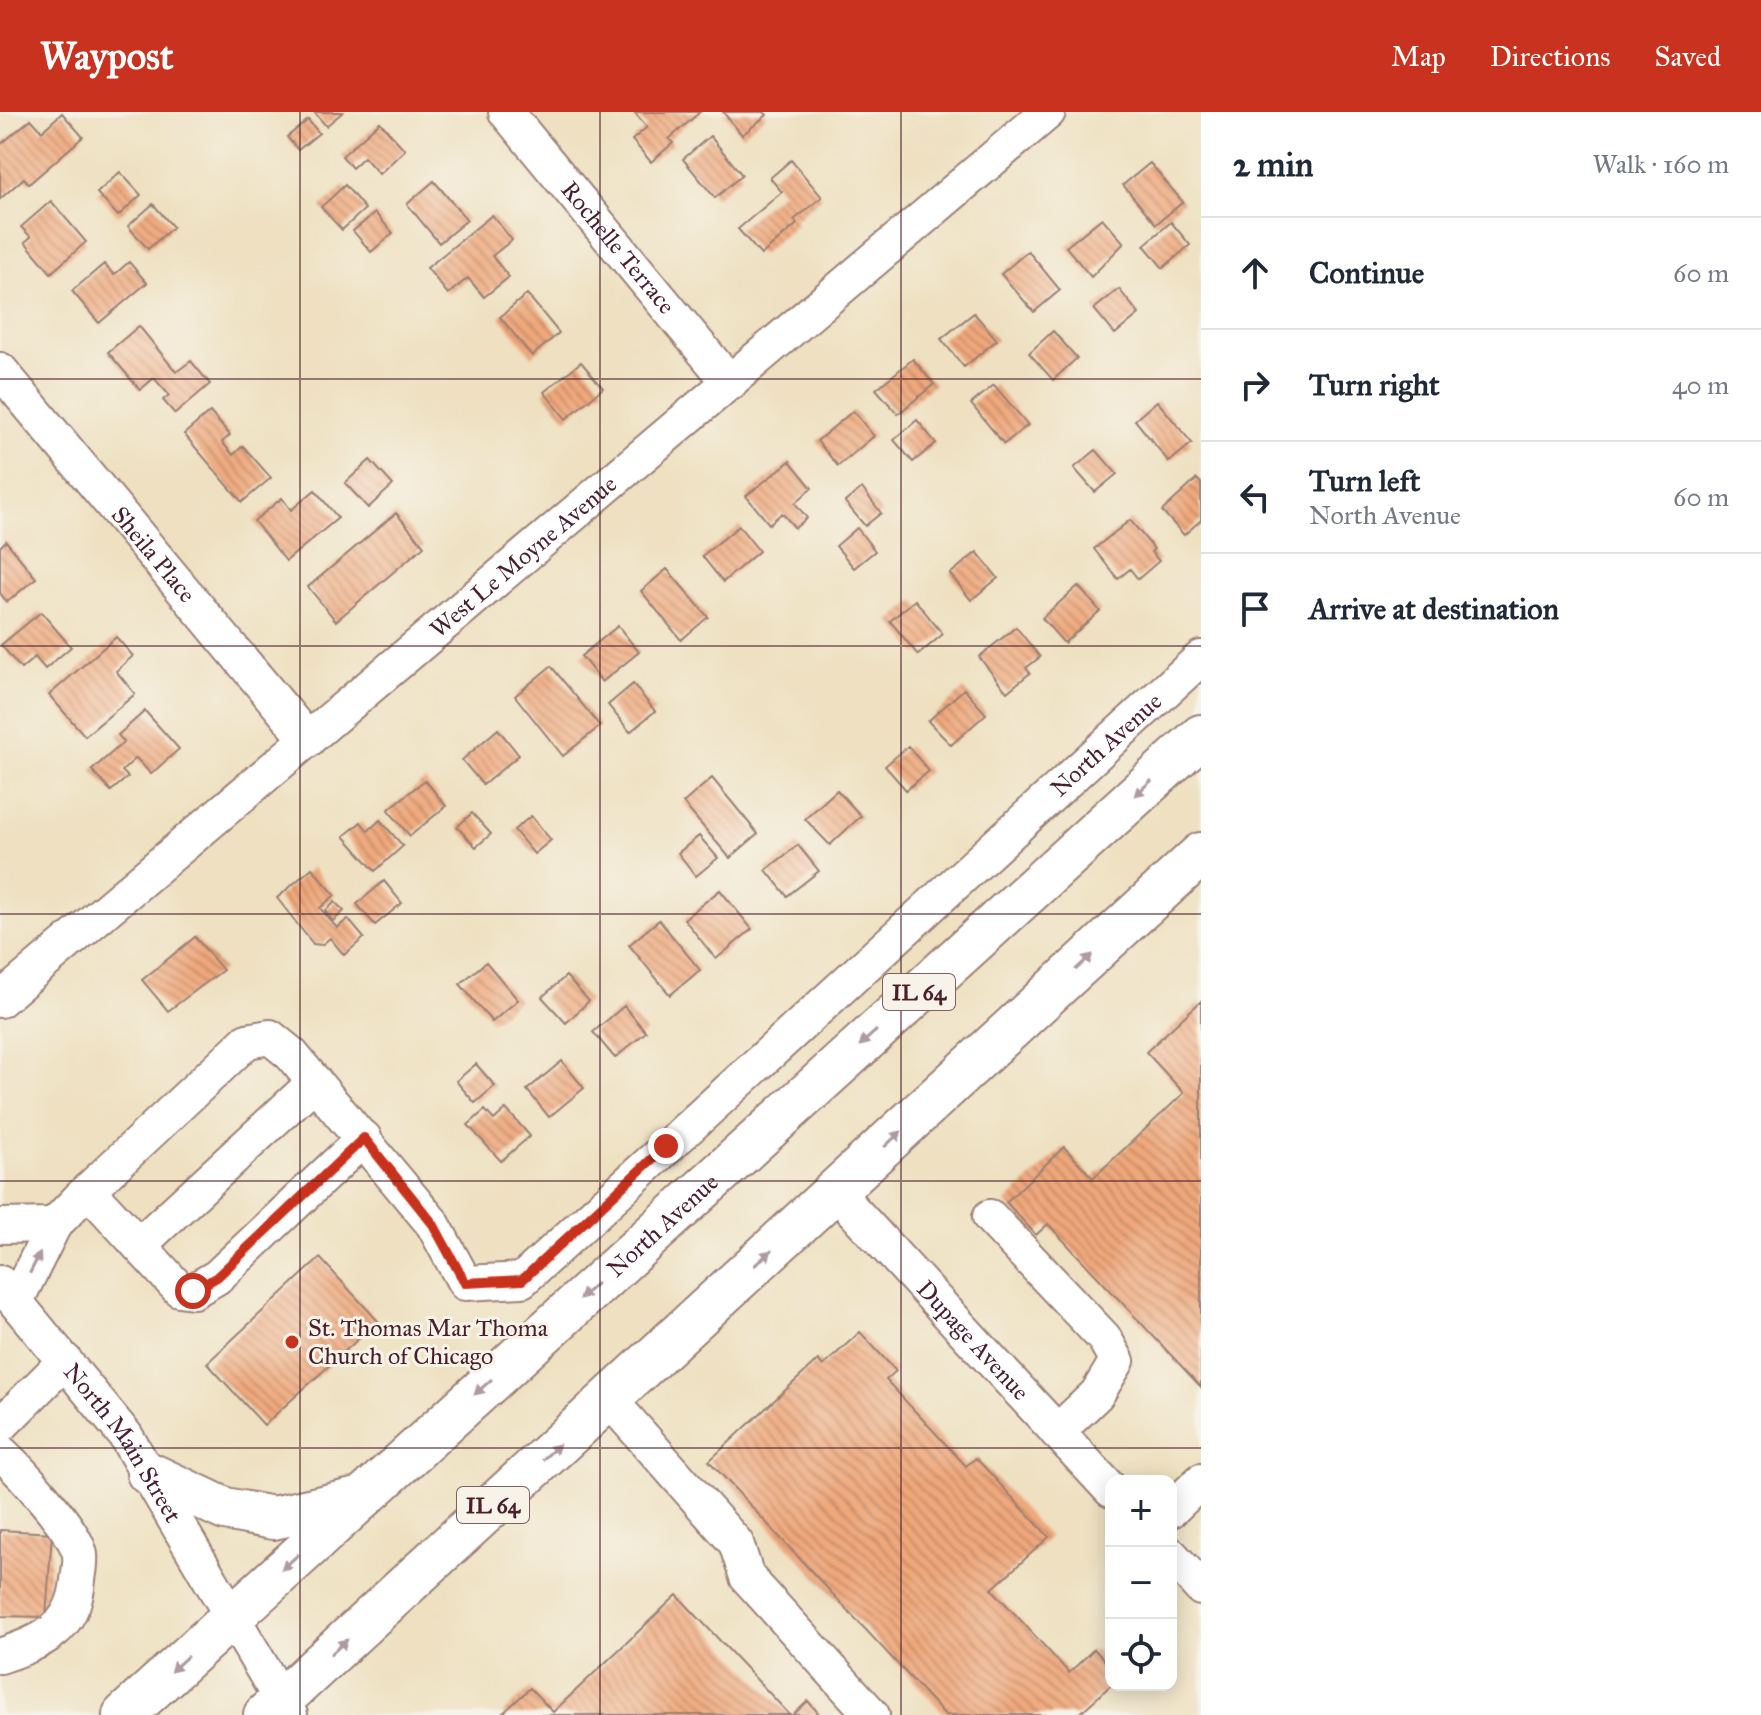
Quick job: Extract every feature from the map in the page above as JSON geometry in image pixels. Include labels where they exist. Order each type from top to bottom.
[{"type":"main road","name":"North Avenue","points":[[124,1715],[1201,736]]},
{"type":"main road","name":"IL 64","points":[[279,1710],[609,1399],[1201,854]]},
{"type":"main road","points":[[148,1473],[225,1509],[273,1518],[359,1499]]},
{"type":"street","name":"Rochelle Terrace","points":[[506,112],[730,383]]},
{"type":"street","name":"West Le Moyne Avenue","points":[[0,1000],[1048,112]]},
{"type":"street","name":"Sheila Place","points":[[0,370],[308,740]]},
{"type":"street","name":"North Avenue","points":[[364,1138],[433,1224],[465,1283],[522,1280],[1201,658]]},
{"type":"street","points":[[8,1292],[54,1225],[88,1190],[247,1041],[270,1037],[291,1054],[364,1138],[217,1277],[193,1291],[179,1289],[88,1190]]},
{"type":"street","points":[[139,1245],[315,1082]]},
{"type":"street","name":"Dupage Avenue","points":[[836,1192],[1105,1484]]},
{"type":"street","points":[[990,1217],[1104,1338],[1117,1361],[1097,1394],[1057,1432]]},
{"type":"street","points":[[0,1226],[54,1225]]},
{"type":"street","name":"North Main Street","points":[[8,1292],[125,1435],[233,1614],[279,1710]]},
{"type":"street","points":[[0,1426],[65,1361]]},
{"type":"street","points":[[609,1399],[736,1543],[747,1577],[872,1715]]},
{"type":"street","points":[[0,1452],[39,1494],[80,1553],[76,1604],[60,1626],[37,1644],[0,1656]]},
{"type":"street","points":[[1177,1504],[1201,1481]]},
{"type":"street","points":[[1177,1562],[1201,1588]]},
{"type":"building","points":[[314,112],[343,112],[326,126]]},
{"type":"building","points":[[634,112],[700,112],[669,139],[673,143],[651,162],[632,140],[647,127]]},
{"type":"building","points":[[723,112],[764,112],[767,115],[742,135]]},
{"type":"building","points":[[62,113],[83,137],[29,184],[24,178],[0,199],[0,145],[31,119],[42,131]]},
{"type":"building","points":[[308,120],[319,133],[298,150],[287,137]]},
{"type":"building","points":[[380,122],[405,150],[379,174],[364,157],[352,168],[342,156]]},
{"type":"building","points":[[710,136],[742,175],[715,198],[683,159]]},
{"type":"building","points":[[791,160],[822,197],[794,220],[797,224],[761,255],[738,229],[782,192],[770,178]]},
{"type":"building","points":[[1150,163],[1183,202],[1156,224],[1123,185]]},
{"type":"building","points":[[120,172],[141,195],[118,216],[97,193]]},
{"type":"building","points":[[434,181],[467,220],[439,243],[407,204]]},
{"type":"building","points":[[345,185],[365,209],[342,230],[321,207]]},
{"type":"building","points":[[51,201],[86,242],[51,273],[25,242],[31,237],[21,227]]},
{"type":"building","points":[[153,204],[173,227],[148,249],[128,226]]},
{"type":"building","points":[[375,213],[393,233],[371,252],[353,231]]},
{"type":"building","points":[[492,215],[512,240],[492,256],[509,277],[484,297],[468,278],[448,294],[427,268]]},
{"type":"building","points":[[1102,218],[1124,243],[1091,277],[1066,247]]},
{"type":"building","points":[[1171,222],[1190,245],[1163,268],[1144,245]]},
{"type":"building","points":[[1028,251],[1060,290],[1034,312],[1001,274]]},
{"type":"building","points":[[129,262],[147,283],[99,323],[72,291],[104,264],[114,275]]},
{"type":"building","points":[[1119,289],[1139,314],[1115,334],[1094,309]]},
{"type":"building","points":[[527,294],[559,333],[532,356],[500,317]]},
{"type":"building","points":[[974,313],[997,340],[964,367],[941,339]]},
{"type":"building","points":[[139,326],[176,372],[191,361],[210,384],[175,414],[163,400],[169,395],[154,378],[140,390],[108,352]]},
{"type":"building","points":[[1053,331],[1077,358],[1053,380],[1029,353]]},
{"type":"building","points":[[913,359],[934,384],[898,414],[876,389]]},
{"type":"building","points":[[581,362],[603,388],[566,419],[544,392]]},
{"type":"building","points":[[994,385],[1028,425],[1004,444],[971,404]]},
{"type":"building","points":[[1157,401],[1192,443],[1169,462],[1135,420]]},
{"type":"building","points":[[853,411],[874,436],[838,466],[817,441]]},
{"type":"building","points":[[210,412],[230,435],[222,442],[233,455],[243,446],[271,478],[242,502],[184,434]]},
{"type":"building","points":[[917,420],[936,443],[913,462],[894,440]]},
{"type":"building","points":[[1096,450],[1117,474],[1095,492],[1074,468]]},
{"type":"building","points":[[370,460],[393,485],[368,508],[345,483]]},
{"type":"building","points":[[790,461],[812,488],[795,503],[807,518],[795,528],[782,513],[769,524],[746,496]]},
{"type":"building","points":[[1197,479],[1201,483],[1201,520],[1184,535],[1162,511]]},
{"type":"building","points":[[862,488],[881,513],[865,526],[845,502]]},
{"type":"building","points":[[315,490],[338,518],[286,561],[254,521],[282,498],[291,510]]},
{"type":"building","points":[[396,513],[424,546],[336,621],[308,587]]},
{"type":"building","points":[[1130,520],[1154,549],[1151,552],[1159,561],[1138,579],[1130,569],[1118,579],[1094,549]]},
{"type":"building","points":[[739,526],[759,551],[723,582],[702,556]]},
{"type":"building","points":[[857,528],[875,551],[854,568],[836,546]]},
{"type":"building","points":[[6,541],[36,578],[7,602],[0,593],[0,547]]},
{"type":"building","points":[[977,552],[998,578],[971,600],[950,574]]},
{"type":"building","points":[[667,569],[708,617],[681,640],[641,591]]},
{"type":"building","points":[[1078,586],[1100,611],[1064,643],[1042,618]]},
{"type":"building","points":[[915,600],[943,634],[918,655],[890,621]]},
{"type":"building","points":[[41,612],[71,647],[45,669],[35,657],[21,669],[1,645]]},
{"type":"building","points":[[618,626],[639,652],[602,682],[581,656]]},
{"type":"building","points":[[1016,627],[1040,657],[1026,668],[1030,673],[1007,692],[979,657]]},
{"type":"building","points":[[116,637],[133,656],[116,671],[135,694],[85,736],[49,695]]},
{"type":"building","points":[[551,666],[600,726],[563,756],[515,696]]},
{"type":"building","points":[[633,684],[655,711],[630,732],[608,705]]},
{"type":"building","points":[[964,689],[986,714],[951,745],[928,721]]},
{"type":"building","points":[[145,711],[179,749],[151,774],[136,758],[122,771],[128,777],[111,791],[92,770],[124,742],[118,735]]},
{"type":"building","points":[[498,729],[519,755],[483,785],[462,760]]},
{"type":"building","points":[[908,746],[929,771],[906,790],[885,766]]},
{"type":"building","points":[[712,778],[758,834],[730,858],[683,803]]},
{"type":"building","points":[[425,780],[446,806],[410,836],[388,810]]},
{"type":"building","points":[[837,790],[861,816],[830,845],[805,819]]},
{"type":"building","points":[[472,813],[491,834],[476,847],[457,827]]},
{"type":"building","points":[[531,816],[551,840],[534,854],[514,830]]},
{"type":"building","points":[[380,820],[403,846],[375,871],[344,836],[361,822],[368,831]]},
{"type":"building","points":[[699,836],[718,858],[696,876],[678,853]]},
{"type":"building","points":[[798,845],[819,871],[787,896],[766,870]]},
{"type":"building","points":[[312,868],[335,895],[320,908],[337,928],[348,919],[364,938],[344,955],[330,938],[322,945],[313,944],[277,898]]},
{"type":"building","points":[[384,881],[402,903],[375,925],[357,904]]},
{"type":"building","points":[[720,890],[752,929],[716,959],[684,919]]},
{"type":"building","points":[[335,902],[344,911],[333,921],[325,911]]},
{"type":"building","points":[[659,920],[700,970],[670,995],[629,945]]},
{"type":"building","points":[[195,937],[223,970],[168,1011],[142,980]]},
{"type":"building","points":[[486,962],[518,1000],[492,1022],[460,984]]},
{"type":"building","points":[[566,976],[589,1001],[566,1023],[542,997]]},
{"type":"building","points":[[1201,1001],[1201,1387],[1048,1224],[1036,1235],[1006,1202],[1064,1147],[1093,1178],[1184,1093],[1146,1052]]},
{"type":"building","points":[[624,1006],[646,1032],[615,1058],[593,1032]]},
{"type":"building","points":[[562,1061],[584,1088],[549,1117],[527,1090]]},
{"type":"building","points":[[476,1064],[495,1086],[475,1103],[456,1081]]},
{"type":"building","points":[[506,1109],[530,1136],[501,1161],[468,1125],[485,1110],[494,1120]]},
{"type":"building","name":"St. Thomas Mar Thoma Church of Chicago","points":[[320,1258],[378,1321],[264,1425],[207,1363]]},
{"type":"building","points":[[860,1332],[896,1371],[886,1380],[966,1466],[976,1458],[1049,1537],[992,1589],[1069,1673],[1094,1649],[1105,1661],[1105,1690],[1078,1715],[945,1715],[709,1461],[818,1360],[823,1366]]},
{"type":"building","points":[[0,1530],[52,1533],[46,1617],[0,1616]]},
{"type":"building","points":[[677,1595],[790,1715],[501,1715],[530,1688],[553,1712]]},
{"type":"building","points":[[808,1701],[820,1715],[793,1715]]},
{"type":"place","name":"St. Thomas Mar Thoma Church of Chicago","points":[[292,1342]]},
{"type":"route","points":[[193,1291],[217,1277],[364,1138],[433,1224],[465,1283],[522,1280],[666,1146]]}]
